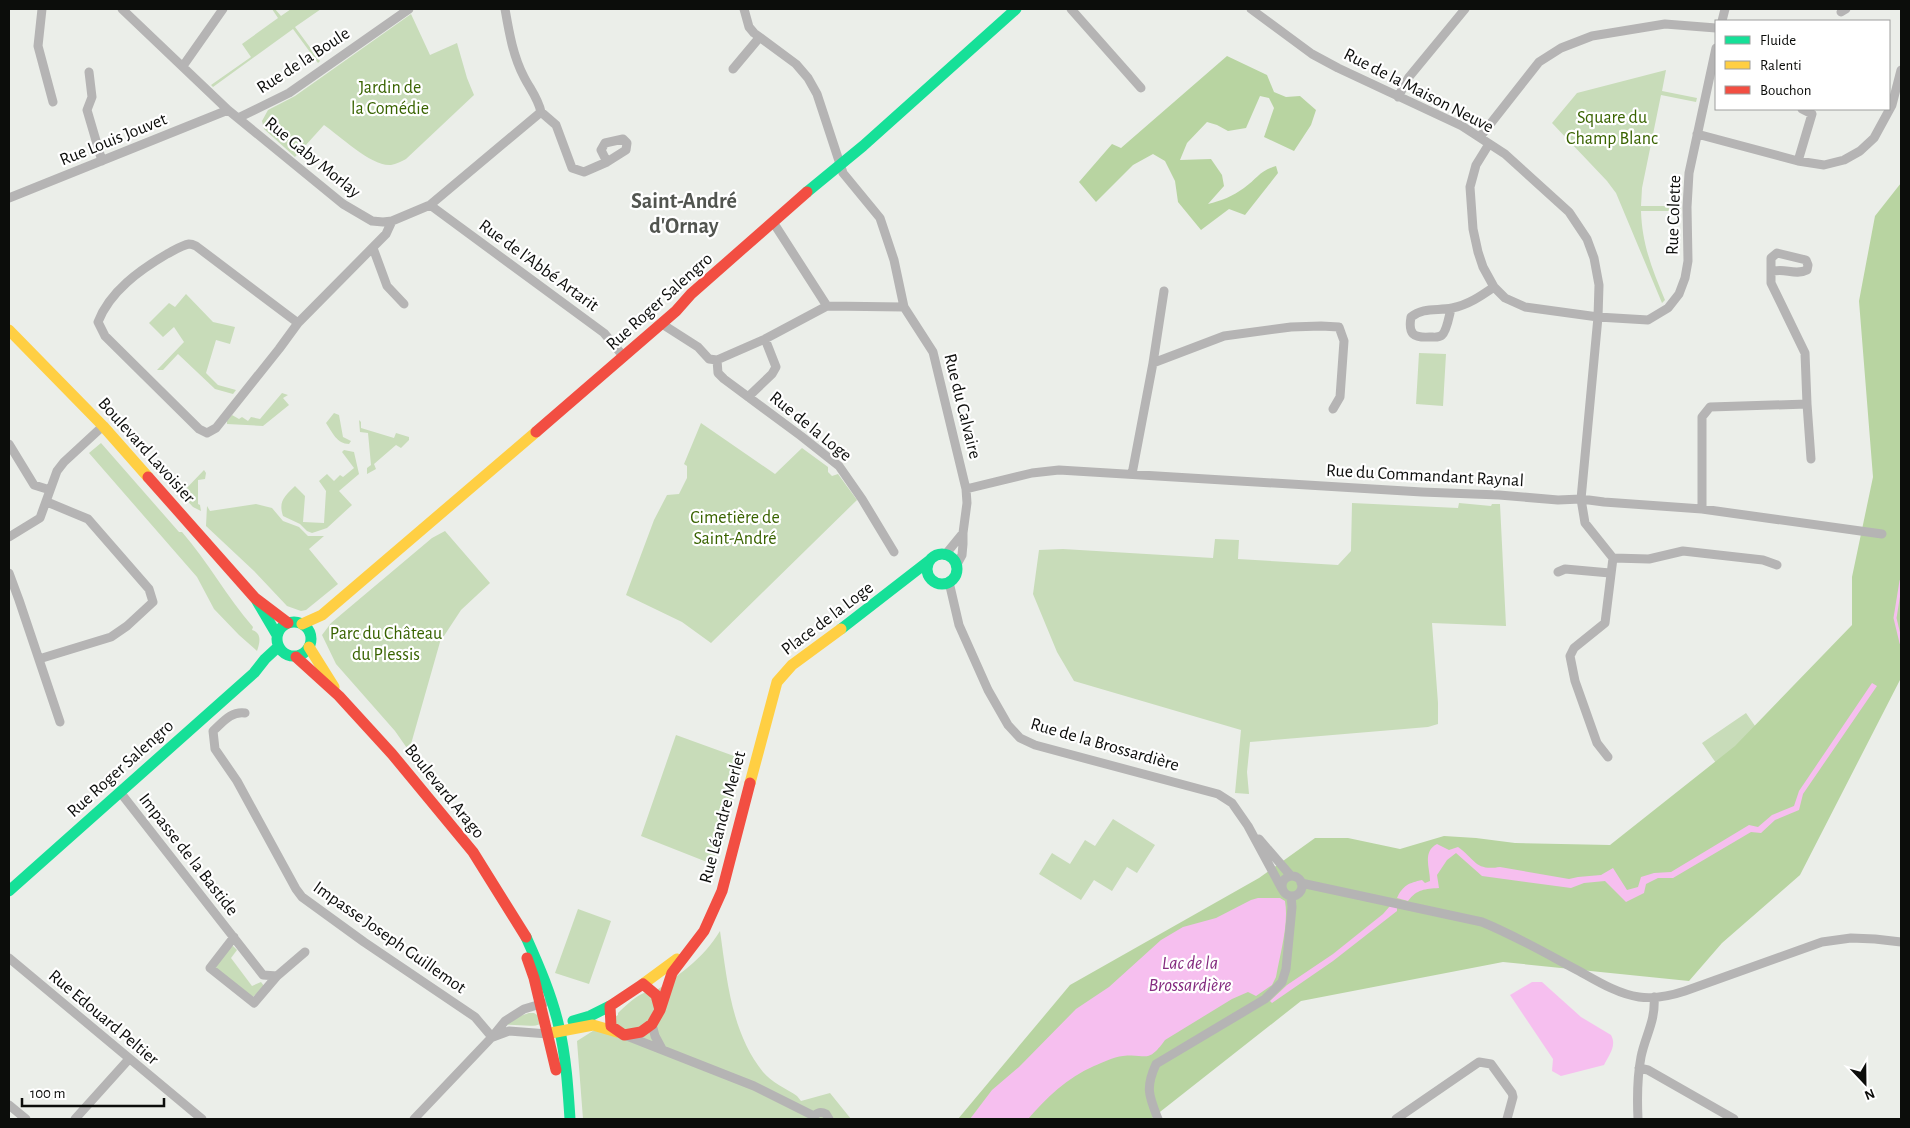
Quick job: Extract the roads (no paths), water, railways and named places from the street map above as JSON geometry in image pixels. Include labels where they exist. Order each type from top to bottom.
[{"type":"main road","name":"Rue Roger Salengro","points":[[322,615],[662,324],[691,294],[1016,9]]},
{"type":"main road","name":"Boulevard Lavoisier","points":[[9,330],[103,426],[255,598],[284,648]]},
{"type":"main road","points":[[937,555],[945,555],[952,559],[956,566],[955,575],[949,582],[941,584],[930,578],[927,569],[930,560],[937,555]]},
{"type":"main road","name":"Place de la Loge","points":[[777,682],[792,665],[901,584],[930,560]]},
{"type":"main road","name":"Place de la Loge","points":[[901,584],[917,580],[933,581]]},
{"type":"main road","name":"Boulevard Lavoisier","points":[[255,598],[288,623]]},
{"type":"main road","points":[[302,624],[322,615]]},
{"type":"main road","points":[[310,641],[309,631],[302,624],[288,623],[279,630],[284,648],[304,654],[310,641],[322,615]]},
{"type":"main road","name":"Boulevard Arago","points":[[310,641],[339,696]]},
{"type":"main road","name":"Rue Roger Salengro","points":[[9,890],[284,648]]},
{"type":"main road","name":"Boulevard Arago","points":[[284,648],[339,696],[392,754],[461,836],[514,917],[534,978],[559,1026],[566,1070],[570,1119]]},
{"type":"main road","name":"Rue Léandre Merlet","points":[[660,1010],[672,973],[704,932],[722,891],[777,682]]},
{"type":"main road","name":"Rue Léandre Merlet","points":[[643,984],[686,953]]},
{"type":"main road","points":[[546,1028],[593,1025],[621,1033],[641,1032],[652,1024],[660,1010],[660,1001],[656,993],[643,984],[610,1006],[582,1019],[559,1026]]},
{"type":"main road","name":"Boulevard Arago","points":[[546,1002],[546,1028],[558,1080],[562,1119]]},
{"type":"main road","points":[[610,1006],[610,1026],[621,1033]]},
{"type":"street","points":[[42,9],[38,46],[53,102]]},
{"type":"street","name":"Rue Gaby Morlay","points":[[122,9],[228,110],[343,204],[372,220],[392,221]]},
{"type":"street","points":[[183,66],[223,9]]},
{"type":"street","name":"Rue de la Boule","points":[[238,118],[289,93],[409,9]]},
{"type":"street","points":[[505,9],[514,51],[524,76],[540,104],[541,112],[556,126],[572,168],[584,172],[607,162]]},
{"type":"street","points":[[662,324],[698,347],[710,359],[717,360],[765,339],[828,306],[904,307],[894,260],[880,218],[843,173],[817,94],[808,78],[796,64],[759,38],[749,27],[744,9]]},
{"type":"street","points":[[1071,9],[1140,88]]},
{"type":"street","name":"Rue de la Maison Neuve","points":[[1251,9],[1312,54],[1398,97],[1462,126],[1505,154],[1547,190],[1569,212],[1588,239],[1599,285],[1598,317],[1581,499],[1585,523],[1613,558]]},
{"type":"street","points":[[1398,97],[1409,77],[1465,9]]},
{"type":"street","points":[[1480,137],[1539,62],[1561,48],[1592,36],[1664,24],[1715,28]]},
{"type":"street","points":[[733,69],[759,38]]},
{"type":"street","name":"Rue Colette","points":[[1494,287],[1505,298],[1525,307],[1598,317],[1648,320],[1668,308],[1679,294],[1685,278],[1688,261],[1688,182],[1715,53]]},
{"type":"street","points":[[1890,109],[1901,70]]},
{"type":"street","points":[[89,72],[92,97],[87,110],[102,161]]},
{"type":"street","name":"Rue Louis Jouvet","points":[[9,198],[228,110]]},
{"type":"street","points":[[1798,161],[1812,114],[1804,110]]},
{"type":"street","points":[[1697,134],[1798,161],[1824,165],[1844,160],[1860,151],[1874,138],[1889,110]]},
{"type":"street","points":[[298,322],[196,246],[189,244],[176,249],[149,265],[124,285],[104,309],[98,322],[105,336],[200,429],[207,433],[216,428],[298,322],[373,248],[386,234],[392,221],[430,205],[541,112]]},
{"type":"street","points":[[1451,309],[1444,334],[1440,337],[1421,337],[1413,334],[1409,328],[1410,316],[1418,311],[1451,309],[1466,305],[1494,287],[1483,267],[1478,252],[1473,228],[1470,187],[1476,166],[1490,144]]},
{"type":"street","name":"Rue de l'Abbé Artarit","points":[[430,205],[604,333],[624,357]]},
{"type":"street","points":[[773,222],[828,306]]},
{"type":"street","points":[[373,248],[387,286],[404,304]]},
{"type":"street","points":[[1771,272],[1771,283],[1805,353],[1811,459]]},
{"type":"street","points":[[1132,474],[1153,363],[1164,291]]},
{"type":"street","name":"Rue du Calvaire","points":[[904,307],[933,352],[966,488]]},
{"type":"street","points":[[1153,363],[1224,336],[1291,327],[1339,327],[1344,341],[1340,397],[1333,409]]},
{"type":"street","points":[[748,397],[772,374],[776,366],[765,339]]},
{"type":"street","name":"Rue de la Loge","points":[[717,360],[718,373],[839,466],[894,552]]},
{"type":"street","points":[[1702,509],[1702,417],[1710,407],[1807,404]]},
{"type":"street","points":[[9,537],[40,518],[57,472],[64,462],[103,426]]},
{"type":"street","points":[[9,444],[34,485],[50,490]]},
{"type":"street","name":"Rue du Commandant Raynal","points":[[966,488],[1032,473],[1059,470],[1558,500],[1581,499],[1702,509],[1882,534]]},
{"type":"street","points":[[956,566],[962,555],[967,503],[966,488]]},
{"type":"street","points":[[39,659],[111,636],[127,626],[153,602],[149,589],[88,519],[47,502]]},
{"type":"street","points":[[945,555],[963,534]]},
{"type":"street","points":[[1608,757],[1597,743],[1575,681],[1570,656],[1574,648],[1605,623],[1613,558],[1649,560],[1683,551],[1763,560],[1777,565]]},
{"type":"street","points":[[1558,572],[1565,569],[1610,573]]},
{"type":"street","points":[[9,573],[60,722]]},
{"type":"street","name":"Rue de la Brossardière","points":[[949,582],[959,625],[966,643],[1001,714],[1020,738],[1035,745],[1218,794],[1232,803],[1248,826]]},
{"type":"street","name":"Impasse Joseph Guillemot","points":[[244,713],[237,712],[226,718],[213,731],[215,749],[237,781],[302,897],[364,942],[475,1016],[492,1037]]},
{"type":"street","name":"Impasse de la Bastide","points":[[120,792],[263,975],[277,976]]},
{"type":"street","points":[[1248,826],[1291,876],[1297,878],[1301,883],[1406,904],[1482,922],[1507,932],[1591,977],[1630,995],[1654,997],[1687,991],[1822,942],[1851,938],[1901,942]]},
{"type":"street","points":[[1248,826],[1286,894],[1291,896],[1300,892],[1301,883]]},
{"type":"street","points":[[1282,888],[1284,880],[1291,876]]},
{"type":"street","points":[[1158,1119],[1148,1095],[1149,1078],[1156,1064],[1265,999],[1282,982],[1287,960],[1292,907],[1291,896]]},
{"type":"street","name":"Impasse de la Bastide","points":[[234,937],[210,968],[254,1003],[277,976],[305,952]]},
{"type":"street","name":"Rue Edouard Peltier","points":[[9,958],[202,1119]]},
{"type":"street","points":[[1638,1119],[1636,1087],[1641,1056],[1654,1019],[1654,997]]},
{"type":"street","points":[[414,1119],[505,1021],[513,1014],[546,1002]]},
{"type":"street","points":[[652,1024],[655,1036],[662,1049]]},
{"type":"street","points":[[492,1037],[509,1031],[546,1028]]},
{"type":"street","points":[[621,1033],[754,1086],[814,1118],[818,1113],[823,1113],[829,1119]]},
{"type":"street","points":[[75,1119],[129,1059]]},
{"type":"street","points":[[1396,1119],[1479,1062],[1491,1064],[1512,1093],[1513,1097],[1507,1119]]},
{"type":"street","points":[[1640,1068],[1648,1070],[1734,1119]]},
{"type":"street","points":[[9,1105],[26,1119]]},
{"type":"water","points":[[1872,683],[1877,686],[1803,794],[1799,810],[1775,820],[1761,833],[1751,832],[1673,878],[1658,878],[1646,884],[1644,893],[1626,902],[1605,881],[1584,883],[1571,888],[1482,876],[1456,853],[1447,860],[1437,875],[1439,888],[1422,890],[1408,901],[1397,898],[1404,887],[1422,880],[1425,883],[1430,881],[1428,856],[1432,847],[1437,844],[1449,850],[1458,847],[1480,866],[1500,867],[1569,879],[1601,875],[1613,868],[1627,890],[1638,887],[1641,877],[1654,873],[1671,872],[1749,825],[1758,827],[1772,815],[1794,806],[1799,791]]},
{"type":"water","name":"Lac de la Brossardière","points":[[1258,898],[1280,898],[1285,901],[1284,939],[1276,977],[1272,985],[1256,996],[1248,992],[1232,999],[1165,1040],[1150,1055],[1119,1057],[1084,1071],[1058,1089],[1028,1119],[970,1119],[992,1090],[1019,1067],[1076,1009],[1109,987],[1161,940],[1183,927],[1216,918]]},
{"type":"water","points":[[1390,906],[1397,907],[1397,911],[1333,961],[1272,1003],[1270,1001],[1287,985],[1333,954],[1383,914]]},
{"type":"water","points":[[1532,982],[1542,982],[1581,1017],[1611,1035],[1613,1047],[1604,1065],[1561,1076],[1552,1071],[1553,1059],[1510,995]]},
{"type":"waterway","points":[[1901,581],[1895,618],[1901,643]]},
{"type":"district","name":"Saint-André d'Ornay","points":[[684,212]]},
{"type":"park label","name":"Jardin de la Comédie","points":[[390,97]]},
{"type":"park label","name":"Square du Champ Blanc","points":[[1612,127]]},
{"type":"park label","name":"Cimetière de Saint-André","points":[[735,527]]},
{"type":"park label","name":"Parc du Château du Plessis","points":[[386,643]]}]
